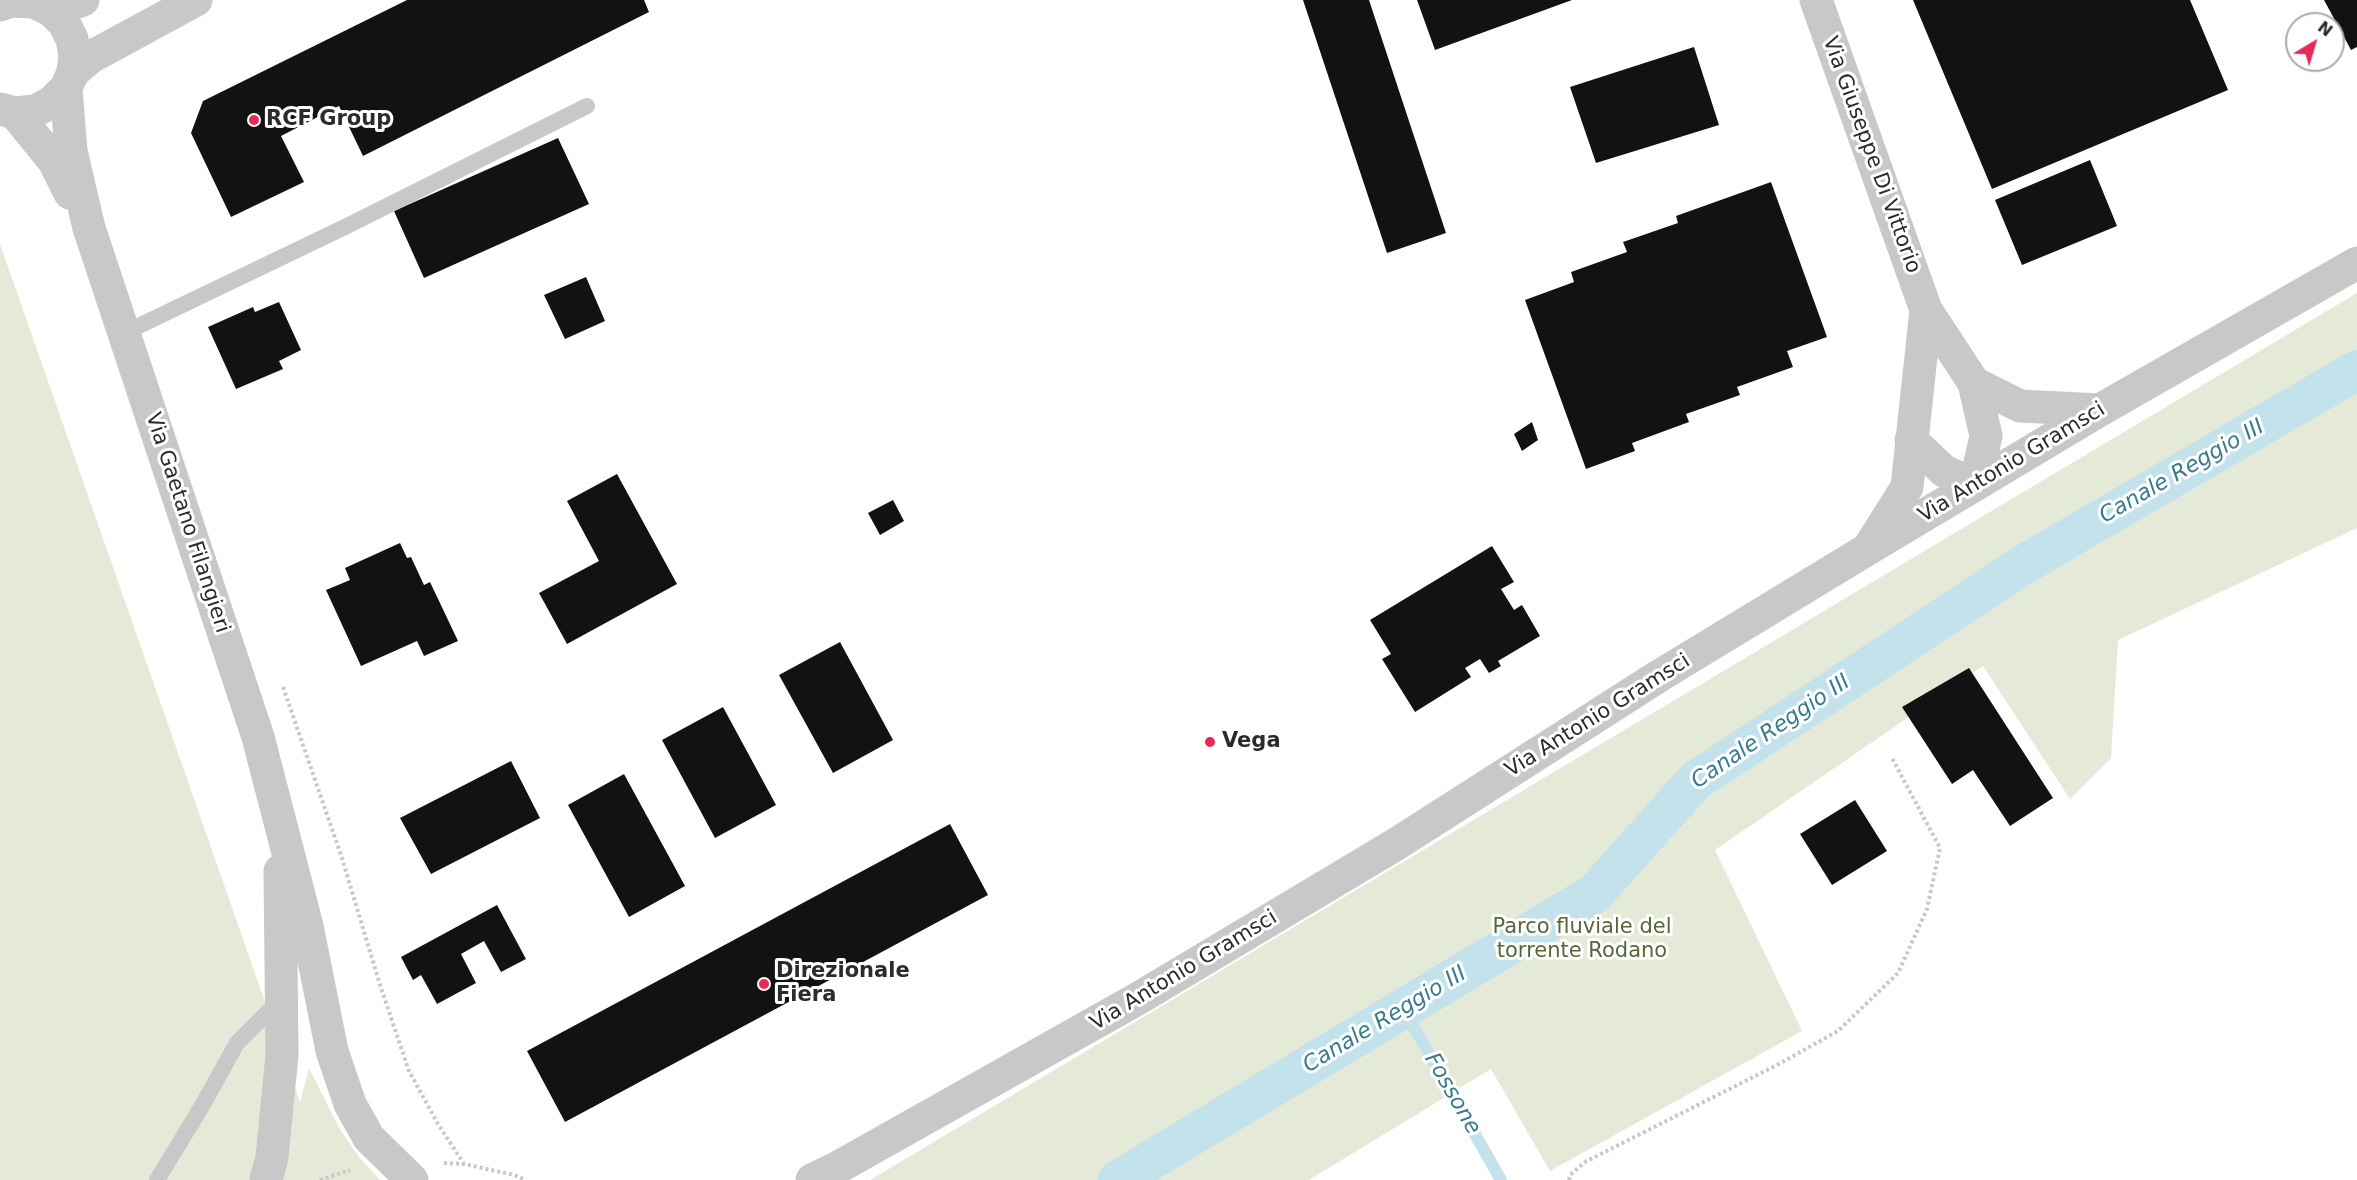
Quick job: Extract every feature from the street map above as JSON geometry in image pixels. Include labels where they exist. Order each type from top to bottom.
[{"type":"street","points":[[0,5],[11,1],[39,5],[83,0]]},
{"type":"street","points":[[69,80],[91,57],[196,0]]},
{"type":"street","name":"Via Giuseppe Di Vittorio","points":[[1816,0],[1926,310],[1974,383],[1986,436],[1975,485]]},
{"type":"street","name":"Via Gaetano Filangieri","points":[[39,5],[64,23],[72,39],[75,55],[69,80],[71,151],[89,228],[258,737],[307,926],[332,1051],[351,1104],[369,1137],[411,1180]]},
{"type":"street","name":"Via Gaetano Filangieri","points":[[8,111],[34,111],[52,102],[69,80]]},
{"type":"street","name":"Via Gaetano Filangieri","points":[[8,111],[54,161],[89,228]]},
{"type":"street","name":"Via Antonio Gramsci","points":[[824,1176],[1098,1022],[1388,849],[1659,676],[1975,485],[2100,410],[2357,263]]},
{"type":"street","name":"Via Giuseppe Di Vittorio","points":[[1869,549],[1907,487],[1926,310]]},
{"type":"street","points":[[1974,383],[2020,406],[2100,410]]},
{"type":"street","points":[[1911,440],[1944,471],[1975,485]]},
{"type":"street","name":"Via Gaetano Filangieri","points":[[266,1180],[272,1156],[282,1054],[279,818]]},
{"type":"lane","points":[[124,333],[347,226],[587,105]]},
{"type":"lane","points":[[157,1180],[237,1043],[282,998]]},
{"type":"path","points":[[280,678],[341,855],[380,985],[409,1071],[438,1124],[464,1164],[514,1175],[526,1180]]},
{"type":"path","points":[[1569,1180],[1570,1175],[1585,1162],[1777,1065],[1838,1031],[1898,973],[1927,909],[1940,849],[1892,758]]},
{"type":"green space","points":[[0,244],[300,1102],[309,1068],[339,1128],[359,1157],[380,1180],[0,1180]]},
{"type":"green space","name":"Parco fluviale del torrente Rodano","points":[[2357,293],[2357,528],[2118,640],[2111,758],[2070,799],[1983,666],[1715,850],[1802,1031],[1550,1171],[1491,1069],[1309,1180],[870,1180]]},
{"type":"building","name":"RCF Group","points":[[407,0],[644,0],[649,12],[363,156],[339,106],[281,136],[304,182],[231,217],[191,133],[203,101]]},
{"type":"building","points":[[1303,0],[1369,0],[1446,233],[1387,253]]},
{"type":"building","points":[[1417,0],[1572,0],[1435,50]]},
{"type":"building","points":[[1913,0],[2190,0],[2228,90],[1992,189]]},
{"type":"building","points":[[2324,0],[2357,0],[2357,47],[2351,50],[2345,39],[2345,12],[2330,12]]},
{"type":"building","points":[[1694,47],[1719,125],[1596,163],[1570,87]]},
{"type":"building","points":[[558,138],[589,204],[424,278],[394,211]]},
{"type":"building","points":[[2090,160],[2117,226],[2022,265],[1995,200]]},
{"type":"building","points":[[1771,182],[1827,337],[1787,351],[1793,367],[1737,387],[1740,395],[1686,414],[1689,422],[1632,443],[1635,451],[1586,469],[1525,300],[1574,282],[1571,272],[1627,252],[1623,242],[1678,223],[1676,216]]},
{"type":"building","points":[[586,277],[605,321],[565,339],[544,295]]},
{"type":"building","points":[[279,302],[301,350],[279,361],[283,369],[236,389],[208,327],[253,307],[255,312]]},
{"type":"building","points":[[1532,422],[1538,440],[1522,451],[1514,434]]},
{"type":"building","points":[[617,474],[677,584],[567,644],[539,593],[599,561],[567,501]]},
{"type":"building","points":[[893,500],[904,521],[880,535],[868,513]]},
{"type":"building","points":[[400,543],[407,558],[411,557],[424,585],[430,582],[458,641],[424,656],[417,641],[361,666],[326,590],[350,580],[345,568]]},
{"type":"building","points":[[1492,546],[1514,582],[1501,589],[1514,610],[1522,605],[1540,636],[1498,661],[1501,666],[1489,673],[1480,659],[1465,668],[1471,677],[1415,712],[1382,659],[1391,654],[1370,620]]},
{"type":"building","points":[[840,642],[893,740],[833,773],[779,675]]},
{"type":"building","points":[[1969,668],[2053,798],[2010,826],[1973,770],[1952,784],[1902,707]]},
{"type":"building","points":[[723,707],[776,805],[715,838],[662,740]]},
{"type":"building","points":[[511,761],[540,818],[431,874],[400,818]]},
{"type":"building","points":[[624,774],[685,886],[629,917],[568,805]]},
{"type":"building","points":[[1855,800],[1887,851],[1832,885],[1800,834]]},
{"type":"building","points":[[950,824],[988,895],[565,1122],[527,1051]]},
{"type":"building","points":[[497,905],[526,959],[501,972],[484,941],[461,954],[476,983],[437,1004],[421,975],[413,980],[401,957]]},
{"type":"waterway","name":"Canale Reggio III","points":[[1118,1180],[1594,894],[1695,781],[2023,565],[2357,370]]},
{"type":"waterway","name":"Fossone","points":[[1403,1008],[1501,1180]]},
{"type":"place","name":"RCF Group","points":[[254,120]]},
{"type":"place","name":"Vega","points":[[1210,742]]},
{"type":"place","name":"Direzionale Fiera","points":[[764,984]]}]
